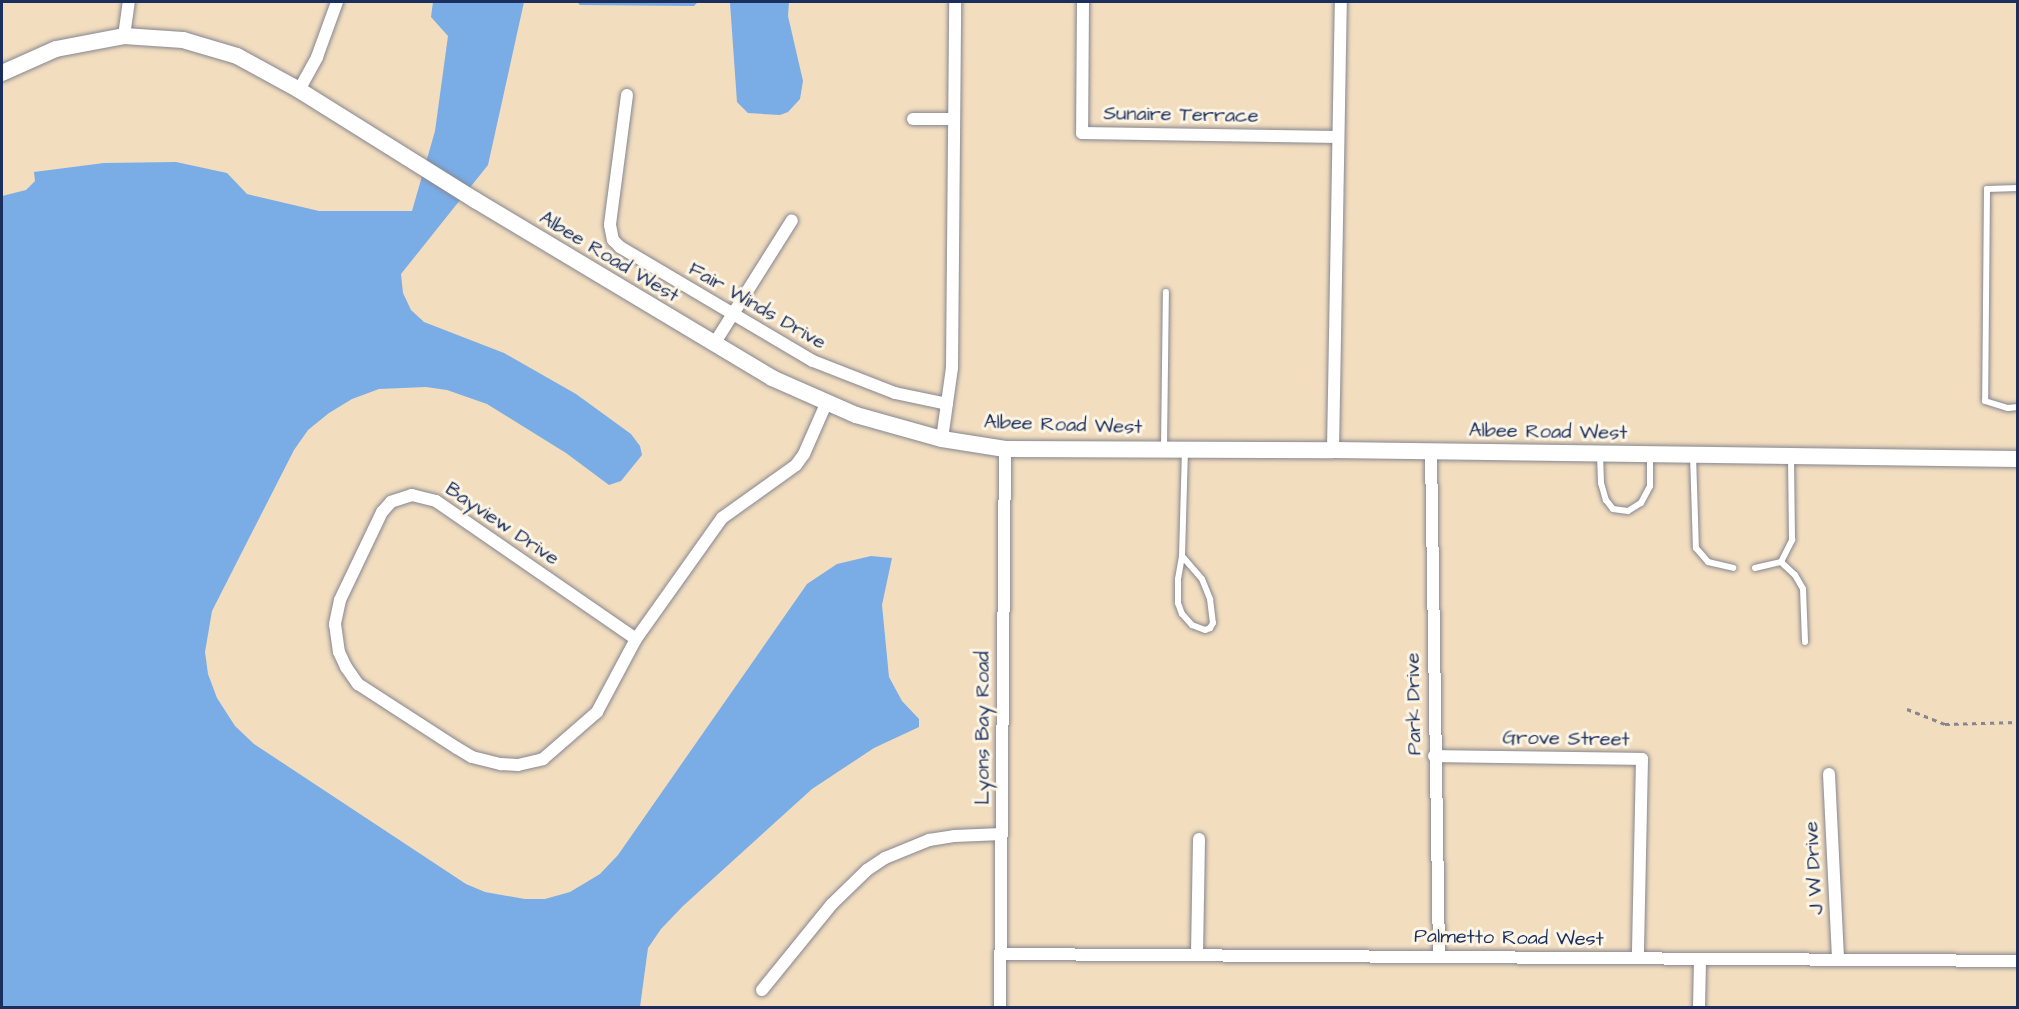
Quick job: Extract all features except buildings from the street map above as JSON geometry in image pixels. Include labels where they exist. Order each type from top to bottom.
[{"type":"street","points":[[124,36],[129,2]]},
{"type":"street","points":[[299,90],[317,57],[337,2]]},
{"type":"street","points":[[942,439],[952,368],[955,2]]},
{"type":"street","name":"Sunaire Terrace","points":[[1083,2],[1082,133],[1338,137]]},
{"type":"street","points":[[1333,450],[1341,2]]},
{"type":"street","name":"Albee Road West","points":[[2,73],[56,49],[124,36],[183,40],[217,48],[237,56],[299,90],[475,200],[772,378],[826,404],[884,424],[942,439],[1005,448],[2018,459]]},
{"type":"street","name":"Fair Winds Drive","points":[[627,95],[610,225],[613,240],[620,248],[786,348],[847,376],[895,393],[947,404]]},
{"type":"street","points":[[913,119],[954,118]]},
{"type":"street","points":[[714,344],[792,220]]},
{"type":"street","name":"Bayview Drive","points":[[636,639],[436,501],[412,495],[391,502],[382,512],[340,600],[335,624],[339,652],[358,684],[472,757],[501,764],[518,765],[543,759],[589,719],[603,703],[636,639],[722,518],[796,465],[804,454],[826,404]]},
{"type":"street","name":"Lyons Bay Road","points":[[1000,1008],[1005,448]]},
{"type":"street","name":"Park Drive","points":[[1431,451],[1434,756],[1440,957]]},
{"type":"street","name":"Grove Street","points":[[1434,756],[1642,759],[1638,958]]},
{"type":"street","name":"J W Drive","points":[[1829,774],[1838,959]]},
{"type":"street","points":[[762,990],[832,904],[858,877],[885,858],[929,840],[954,836],[1002,834]]},
{"type":"street","points":[[1197,954],[1199,839]]},
{"type":"street","name":"Palmetto Road West","points":[[1001,954],[2018,961]]},
{"type":"street","points":[[1699,1008],[1700,959]]},
{"type":"lane","points":[[2018,189],[1987,189],[1986,377],[1986,401],[2008,408],[2018,407]]},
{"type":"lane","points":[[1164,449],[1166,292]]},
{"type":"lane","points":[[1182,556],[1202,579],[1210,598],[1213,623],[1205,630],[1192,625],[1182,614],[1177,592],[1182,556],[1185,449]]},
{"type":"lane","points":[[1600,453],[1601,483],[1606,500],[1613,509],[1628,511],[1641,504],[1650,486],[1650,454]]},
{"type":"lane","points":[[1693,455],[1696,548],[1708,562],[1733,568]]},
{"type":"lane","points":[[1782,562],[1792,540],[1791,456]]},
{"type":"lane","points":[[1755,568],[1782,562]]},
{"type":"lane","points":[[1782,562],[1795,575],[1803,589],[1805,642]]},
{"type":"path","points":[[1907,709],[1945,724],[2018,722]]},
{"type":"water","points":[[433,2],[524,2],[488,165],[401,274],[403,293],[411,310],[424,322],[504,353],[576,394],[631,434],[640,446],[642,455],[621,481],[609,485],[566,453],[487,404],[447,390],[426,387],[379,389],[352,399],[329,413],[308,430],[294,450],[212,611],[205,652],[208,674],[217,698],[235,726],[254,744],[466,884],[485,892],[525,899],[545,899],[570,892],[600,874],[618,855],[807,584],[837,564],[871,556],[892,558],[882,605],[889,677],[902,701],[919,719],[919,727],[874,748],[812,789],[683,906],[661,929],[648,948],[640,1007],[2,1008],[2,196],[26,190],[35,181],[34,172],[104,163],[176,162],[227,173],[247,194],[319,211],[412,211],[435,131],[448,36],[431,17]]},
{"type":"water","points":[[577,2],[698,2],[694,6],[580,5]]},
{"type":"water","points":[[698,2],[789,2],[788,16],[803,81],[800,99],[788,112],[780,115],[748,113],[737,102],[730,3]]}]
